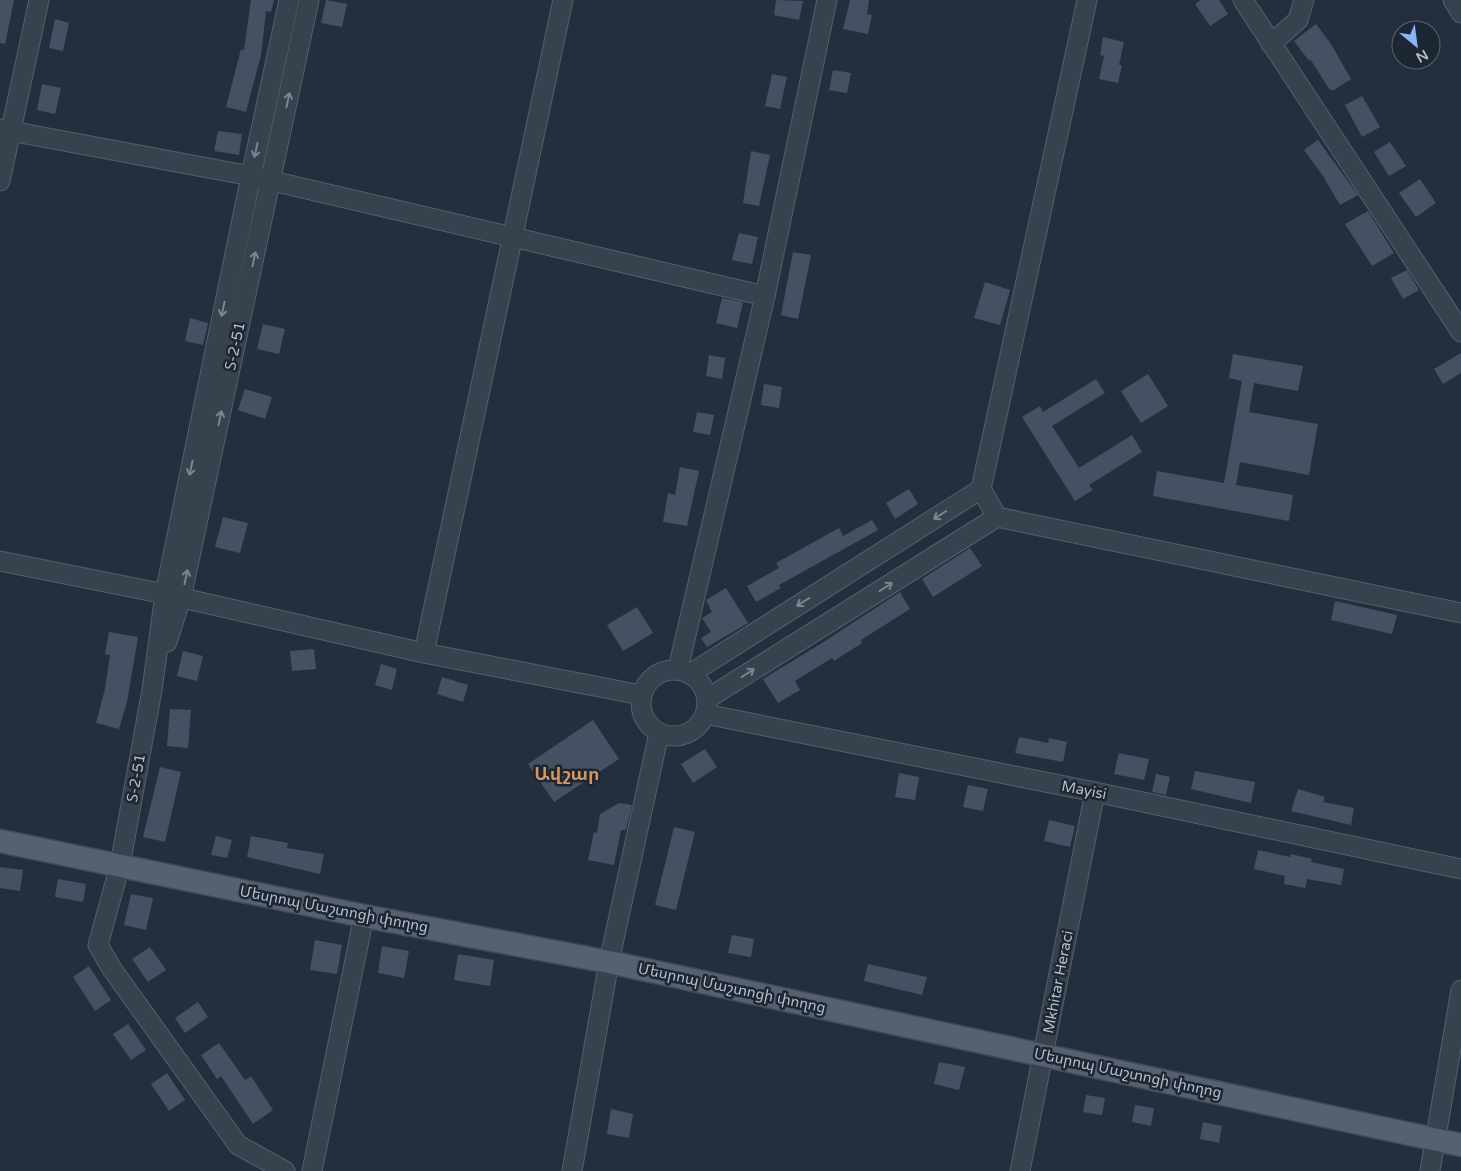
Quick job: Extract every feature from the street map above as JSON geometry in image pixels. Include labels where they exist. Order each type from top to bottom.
[{"type":"main road","name":"Մեսրոպ Մաշտոցի փողոց","points":[[0,841],[364,916],[609,962],[1461,1145]]},
{"type":"street","points":[[0,181],[6,130],[39,0]]},
{"type":"street","name":"Տ-2-51","points":[[173,596],[251,176],[290,0]]},
{"type":"street","name":"Տ-2-51","points":[[285,1171],[238,1145],[112,969],[98,945],[120,865],[152,690],[271,180],[309,0]]},
{"type":"street","points":[[424,653],[563,0]]},
{"type":"street","points":[[684,672],[827,0]]},
{"type":"street","points":[[997,517],[981,489],[1087,0]]},
{"type":"street","points":[[1243,0],[1461,332]]},
{"type":"street","points":[[1271,44],[1298,20],[1304,0]]},
{"type":"street","points":[[1453,0],[1461,13]]},
{"type":"street","points":[[6,130],[271,180],[513,239],[765,296]]},
{"type":"street","points":[[684,672],[704,689],[706,706],[700,724],[686,733],[670,736],[659,733],[643,717],[640,706],[641,695],[645,686],[659,673],[684,672],[981,489]]},
{"type":"street","points":[[706,706],[997,517],[1461,613]]},
{"type":"street","points":[[0,561],[173,596],[424,653],[641,695]]},
{"type":"street","name":"Mayisi","points":[[706,706],[1095,792],[1461,869]]},
{"type":"street","points":[[572,1171],[609,962],[659,733]]},
{"type":"street","name":"Mkhitar Heraci","points":[[1020,1171],[1095,792]]},
{"type":"street","points":[[312,1171],[364,916]]},
{"type":"street","points":[[1430,1171],[1461,990]]},
{"type":"building","points":[[0,0],[14,0],[5,44],[0,43]]},
{"type":"building","points":[[251,0],[274,0],[271,12],[266,11],[261,55],[246,112],[226,107],[241,49],[244,50]]},
{"type":"building","points":[[326,0],[347,4],[342,27],[321,23]]},
{"type":"building","points":[[776,0],[803,1],[799,20],[774,15]]},
{"type":"building","points":[[850,0],[869,0],[867,14],[872,15],[868,34],[843,29]]},
{"type":"building","points":[[1201,0],[1219,0],[1228,14],[1210,26],[1195,4]]},
{"type":"building","points":[[55,19],[69,23],[63,51],[49,48]]},
{"type":"building","points":[[1316,24],[1331,44],[1351,79],[1334,90],[1330,90],[1310,59],[1309,61],[1294,41]]},
{"type":"building","points":[[1103,37],[1124,42],[1119,65],[1122,65],[1118,83],[1099,79],[1104,56],[1100,55]]},
{"type":"building","points":[[833,70],[851,73],[847,93],[829,90]]},
{"type":"building","points":[[772,74],[787,77],[780,109],[765,106]]},
{"type":"building","points":[[42,84],[61,88],[55,114],[37,110]]},
{"type":"building","points":[[1362,96],[1380,127],[1362,137],[1345,105]]},
{"type":"building","points":[[218,131],[242,134],[239,155],[214,151]]},
{"type":"building","points":[[1318,140],[1358,195],[1340,205],[1323,176],[1304,150]]},
{"type":"building","points":[[1390,142],[1406,166],[1389,176],[1374,152]]},
{"type":"building","points":[[751,151],[770,155],[759,206],[743,203]]},
{"type":"building","points":[[1420,179],[1436,203],[1416,217],[1399,193]]},
{"type":"building","points":[[1368,211],[1394,253],[1372,266],[1345,224]]},
{"type":"building","points":[[739,233],[758,237],[752,264],[732,260]]},
{"type":"building","points":[[793,252],[811,255],[798,319],[781,315]]},
{"type":"building","points":[[1407,270],[1419,290],[1403,299],[1391,278]]},
{"type":"building","points":[[985,282],[1010,290],[1000,325],[974,318]]},
{"type":"building","points":[[722,298],[743,302],[737,328],[716,323]]},
{"type":"building","points":[[190,318],[208,323],[203,345],[185,341]]},
{"type":"building","points":[[263,324],[285,329],[279,354],[257,349]]},
{"type":"building","points":[[1461,353],[1461,373],[1443,384],[1434,369]]},
{"type":"building","points":[[1233,354],[1303,366],[1298,391],[1254,383],[1249,412],[1318,424],[1309,475],[1240,462],[1236,485],[1293,495],[1289,521],[1153,496],[1157,471],[1224,483],[1242,381],[1229,378]]},
{"type":"building","points":[[709,355],[725,358],[722,379],[706,376]]},
{"type":"building","points":[[1148,374],[1168,406],[1141,423],[1121,391]]},
{"type":"building","points":[[1096,379],[1105,393],[1052,426],[1079,468],[1132,435],[1142,452],[1089,485],[1093,490],[1075,501],[1022,417],[1040,406],[1043,412]]},
{"type":"building","points":[[764,384],[782,387],[779,408],[761,405]]},
{"type":"building","points":[[245,389],[272,397],[265,419],[238,410]]},
{"type":"building","points":[[697,412],[714,415],[710,435],[693,432]]},
{"type":"building","points":[[680,467],[699,471],[687,526],[663,522],[668,493],[675,495]]},
{"type":"building","points":[[909,489],[918,504],[895,519],[886,503]]},
{"type":"building","points":[[223,517],[248,523],[240,553],[215,547]]},
{"type":"building","points":[[872,520],[878,530],[779,585],[781,588],[756,602],[747,586],[779,568],[776,563],[839,528],[843,536]]},
{"type":"building","points":[[970,548],[982,566],[933,597],[922,579]]},
{"type":"building","points":[[726,588],[748,623],[707,647],[701,638],[711,632],[702,618],[712,612],[706,600]]},
{"type":"building","points":[[900,592],[910,609],[861,640],[862,643],[834,661],[832,658],[795,681],[800,690],[778,703],[763,679]]},
{"type":"building","points":[[1335,601],[1397,615],[1392,634],[1331,620]]},
{"type":"building","points":[[637,607],[653,633],[623,651],[607,625]]},
{"type":"building","points":[[109,632],[138,637],[127,702],[119,729],[96,723],[105,689],[110,655],[105,654]]},
{"type":"building","points":[[314,649],[316,669],[292,671],[290,651]]},
{"type":"building","points":[[183,651],[203,656],[197,681],[177,676]]},
{"type":"building","points":[[381,664],[397,669],[392,690],[375,685]]},
{"type":"building","points":[[442,677],[468,685],[463,702],[437,694]]},
{"type":"building","points":[[170,709],[191,710],[188,748],[167,746]]},
{"type":"building","points":[[593,720],[619,759],[554,802],[528,764]]},
{"type":"building","points":[[1019,737],[1048,743],[1049,738],[1067,742],[1063,762],[1015,753]]},
{"type":"building","points":[[705,749],[717,767],[693,783],[681,764]]},
{"type":"building","points":[[1119,753],[1149,759],[1144,780],[1114,774]]},
{"type":"building","points":[[160,767],[181,772],[165,842],[143,837]]},
{"type":"building","points":[[1195,771],[1255,782],[1251,803],[1191,789]]},
{"type":"building","points":[[899,773],[919,777],[915,800],[895,797]]},
{"type":"building","points":[[1156,774],[1170,777],[1166,795],[1152,792]]},
{"type":"building","points":[[968,785],[988,789],[983,811],[963,807]]},
{"type":"building","points":[[1298,789],[1325,797],[1323,802],[1354,808],[1351,825],[1291,811]]},
{"type":"building","points":[[619,803],[632,805],[626,830],[621,830],[614,865],[588,860],[594,832],[597,833],[600,814]]},
{"type":"building","points":[[1049,820],[1075,826],[1070,847],[1044,841]]},
{"type":"building","points":[[674,827],[695,832],[676,910],[655,905]]},
{"type":"building","points":[[216,836],[232,840],[227,858],[211,855]]},
{"type":"building","points":[[251,836],[288,843],[287,848],[324,854],[320,874],[247,857]]},
{"type":"building","points":[[1258,850],[1290,857],[1291,854],[1312,859],[1311,862],[1344,869],[1341,885],[1307,879],[1305,888],[1284,884],[1285,876],[1254,869]]},
{"type":"building","points":[[0,867],[23,870],[20,891],[0,888]]},
{"type":"building","points":[[58,879],[86,884],[83,902],[55,897]]},
{"type":"building","points":[[131,894],[153,898],[146,930],[124,925]]},
{"type":"building","points":[[732,935],[754,939],[751,957],[728,953]]},
{"type":"building","points":[[315,940],[342,945],[337,974],[310,970]]},
{"type":"building","points":[[382,946],[409,951],[404,978],[378,973]]},
{"type":"building","points":[[150,947],[166,970],[148,982],[132,959]]},
{"type":"building","points":[[458,954],[494,960],[490,986],[454,980]]},
{"type":"building","points":[[868,964],[927,977],[922,995],[864,981]]},
{"type":"building","points":[[89,966],[111,1000],[95,1011],[73,977]]},
{"type":"building","points":[[198,1002],[208,1017],[185,1033],[175,1018]]},
{"type":"building","points":[[128,1024],[146,1050],[131,1060],[113,1034]]},
{"type":"building","points":[[219,1043],[245,1080],[251,1076],[273,1110],[253,1124],[221,1076],[217,1079],[201,1055]]},
{"type":"building","points":[[939,1062],[965,1067],[959,1090],[934,1084]]},
{"type":"building","points":[[167,1073],[185,1100],[169,1111],[151,1084]]},
{"type":"building","points":[[1086,1095],[1105,1098],[1102,1115],[1083,1112]]},
{"type":"building","points":[[1135,1105],[1154,1108],[1151,1126],[1132,1122]]},
{"type":"building","points":[[611,1109],[633,1114],[629,1138],[607,1134]]},
{"type":"building","points":[[1203,1122],[1222,1126],[1219,1143],[1200,1139]]},
{"type":"district","name":"Ավշար","points":[[567,774]]}]
